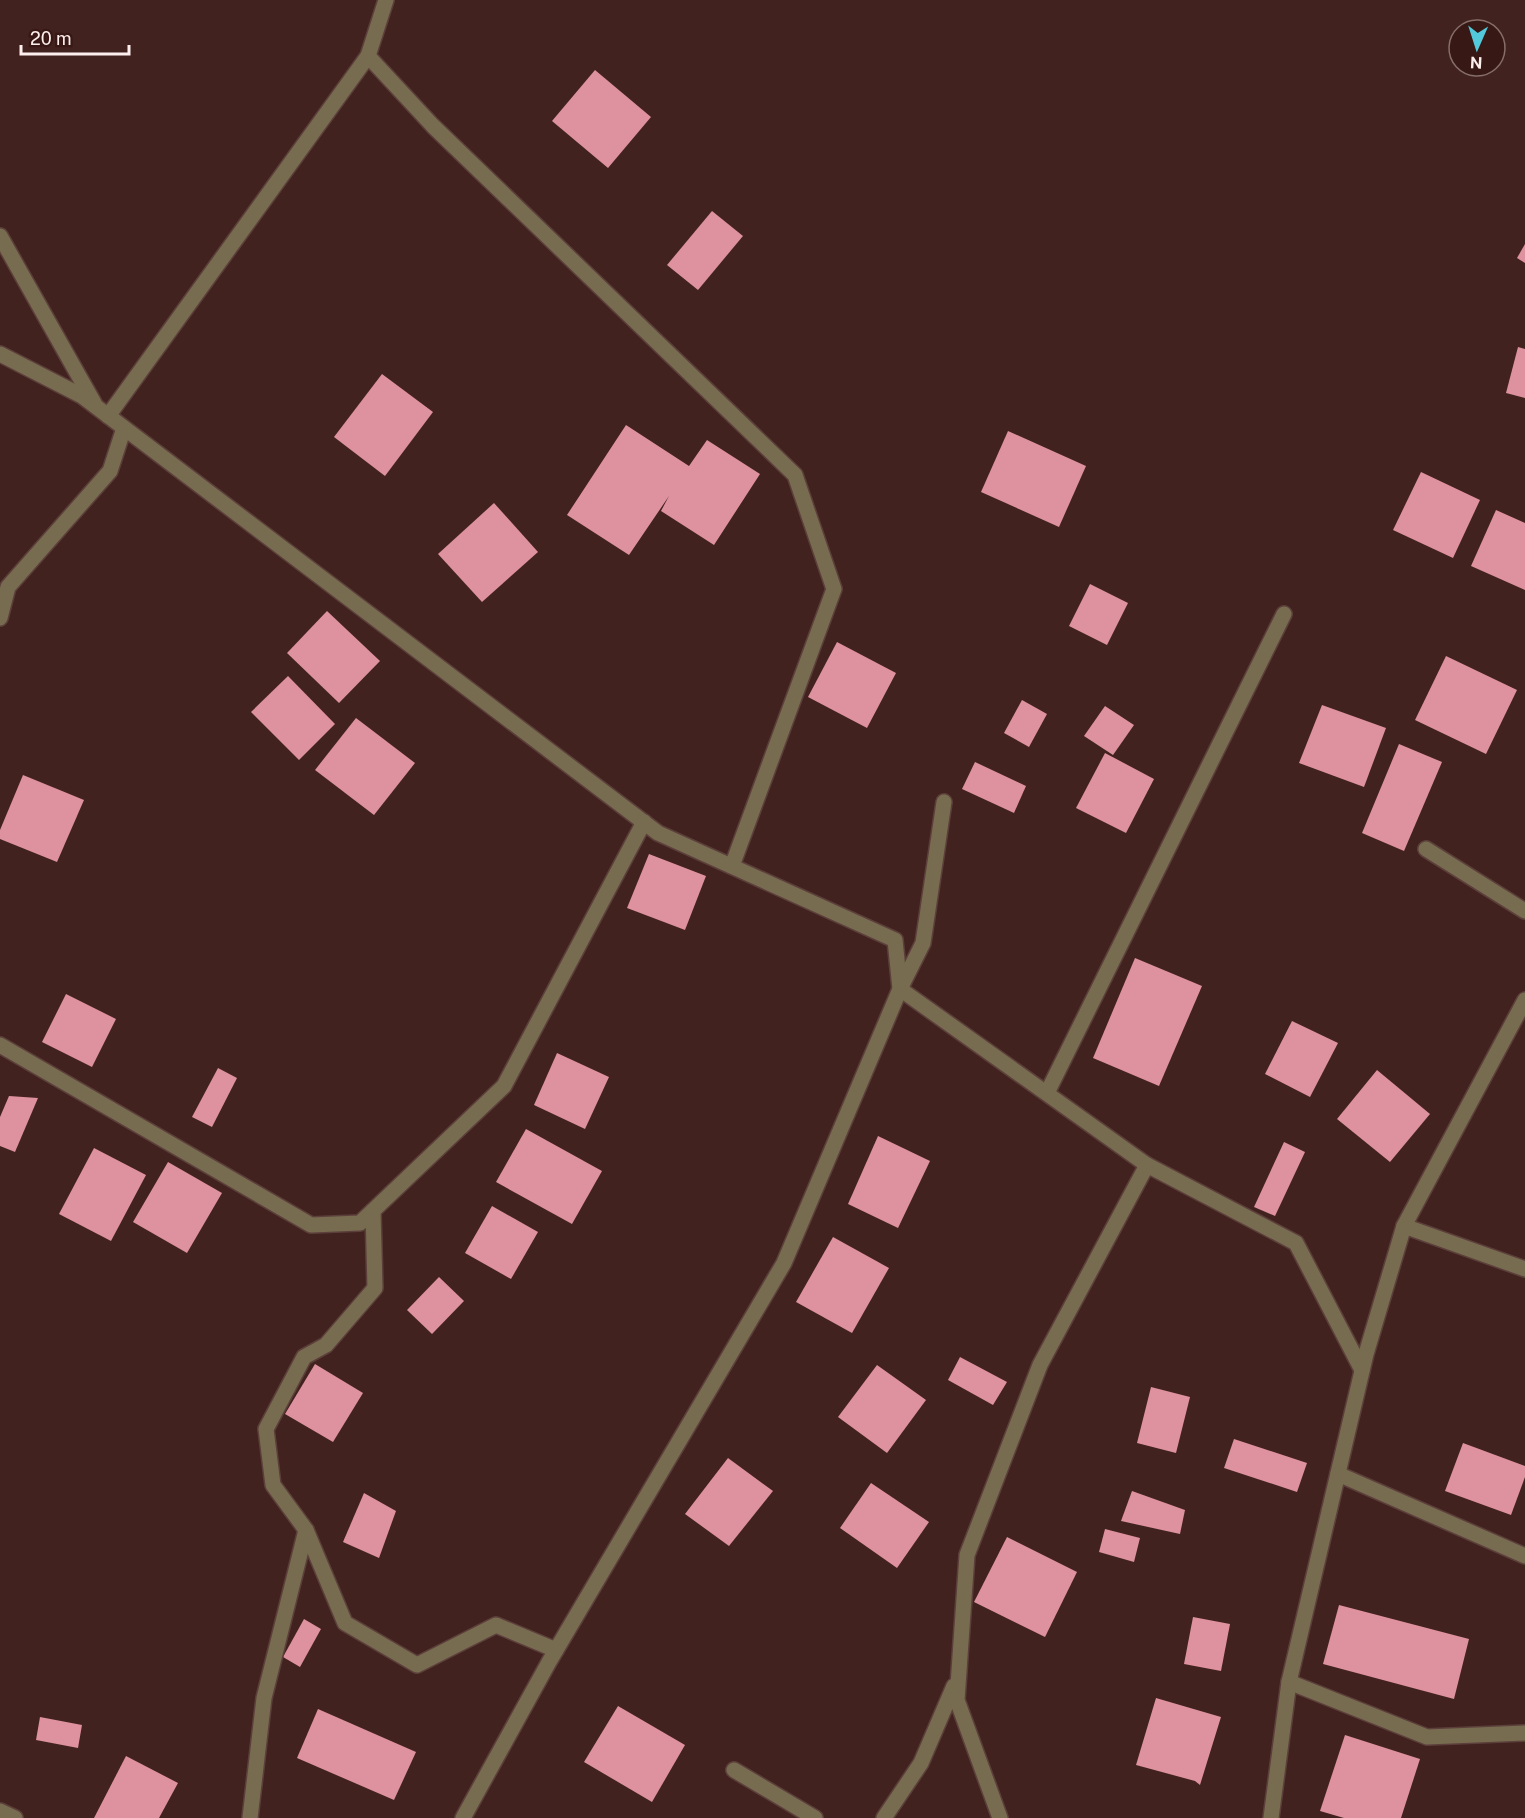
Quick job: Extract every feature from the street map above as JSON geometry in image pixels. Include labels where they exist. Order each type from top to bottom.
[{"type":"street","points":[[103,412],[368,56],[386,0]]},
{"type":"street","points":[[368,56],[433,126],[795,475],[834,589],[732,866]]},
{"type":"street","points":[[0,236],[103,412]]},
{"type":"street","points":[[4,360],[82,396],[658,833],[895,940],[900,989],[1147,1165],[1296,1243],[1362,1370]]},
{"type":"street","points":[[0,618],[8,588],[110,471],[124,428]]},
{"type":"street","points":[[1047,1093],[1284,614]]},
{"type":"street","points":[[463,1818],[556,1650],[784,1263],[900,989],[923,943],[944,802]]},
{"type":"street","points":[[0,1045],[311,1225],[360,1223],[504,1086],[644,822]]},
{"type":"street","points":[[1426,849],[1525,911]]},
{"type":"street","points":[[1271,1818],[1289,1682],[1362,1370],[1404,1226],[1525,1000]]},
{"type":"street","points":[[1000,1818],[957,1700],[967,1555],[1040,1365],[1147,1165]]},
{"type":"street","points":[[373,1211],[375,1288],[326,1345],[304,1357],[266,1429],[273,1485],[306,1530],[345,1623],[417,1665],[496,1625],[556,1650]]},
{"type":"street","points":[[1404,1226],[1525,1269]]},
{"type":"street","points":[[1338,1474],[1525,1556]]},
{"type":"street","points":[[250,1818],[264,1698],[306,1530]]},
{"type":"street","points":[[884,1818],[921,1763],[958,1676]]},
{"type":"street","points":[[1289,1682],[1427,1737],[1525,1733]]},
{"type":"street","points":[[734,1770],[815,1818]]},
{"type":"street","points":[[0,1811],[15,1818]]},
{"type":"building","points":[[595,70],[651,117],[608,168],[552,121]]},
{"type":"building","points":[[712,211],[743,236],[698,290],[667,265]]},
{"type":"building","points":[[1525,244],[1525,263],[1517,258]]},
{"type":"building","points":[[1518,347],[1525,349],[1525,398],[1506,393]]},
{"type":"building","points":[[382,374],[433,412],[385,476],[334,437]]},
{"type":"building","points":[[626,425],[689,466],[707,440],[760,474],[714,545],[661,511],[669,496],[629,555],[567,515]]},
{"type":"building","points":[[1008,431],[1086,466],[1059,527],[981,492]]},
{"type":"building","points":[[1421,472],[1480,500],[1453,558],[1393,530]]},
{"type":"building","points":[[494,503],[538,552],[482,602],[438,554]]},
{"type":"building","points":[[1496,510],[1525,523],[1525,590],[1471,566]]},
{"type":"building","points":[[1090,584],[1128,603],[1107,645],[1069,626]]},
{"type":"building","points":[[327,611],[380,661],[339,703],[287,653]]},
{"type":"building","points":[[837,642],[896,673],[867,728],[808,697]]},
{"type":"building","points":[[1446,656],[1517,690],[1486,754],[1415,720]]},
{"type":"building","points":[[288,676],[335,724],[299,760],[251,712]]},
{"type":"building","points":[[1022,700],[1047,714],[1029,747],[1004,733]]},
{"type":"building","points":[[1322,705],[1386,728],[1364,787],[1299,763]]},
{"type":"building","points":[[1105,706],[1134,725],[1113,755],[1084,736]]},
{"type":"building","points":[[356,718],[415,763],[374,815],[315,770]]},
{"type":"building","points":[[1399,744],[1442,762],[1404,851],[1362,833]]},
{"type":"building","points":[[1105,753],[1154,779],[1126,833],[1076,808]]},
{"type":"building","points":[[975,762],[1026,786],[1014,813],[962,789]]},
{"type":"building","points":[[23,775],[84,800],[57,862],[0,839],[0,830]]},
{"type":"building","points":[[649,854],[706,876],[685,930],[627,908]]},
{"type":"building","points":[[1135,958],[1202,986],[1159,1086],[1093,1058]]},
{"type":"building","points":[[66,994],[116,1019],[92,1067],[42,1042]]},
{"type":"building","points":[[1292,1021],[1338,1043],[1310,1097],[1265,1074]]},
{"type":"building","points":[[557,1053],[609,1077],[585,1129],[534,1105]]},
{"type":"building","points":[[218,1068],[237,1078],[212,1127],[192,1117]]},
{"type":"building","points":[[1377,1070],[1430,1114],[1390,1162],[1337,1119]]},
{"type":"building","points":[[9,1096],[38,1098],[15,1152],[0,1146],[0,1117]]},
{"type":"building","points":[[526,1129],[602,1171],[572,1224],[496,1182]]},
{"type":"building","points":[[878,1136],[930,1161],[898,1228],[848,1204]]},
{"type":"building","points":[[1284,1142],[1305,1152],[1275,1216],[1254,1207]]},
{"type":"building","points":[[94,1148],[146,1175],[111,1241],[59,1214]]},
{"type":"building","points":[[168,1162],[222,1193],[187,1253],[133,1222]]},
{"type":"building","points":[[492,1206],[538,1232],[511,1279],[465,1253]]},
{"type":"building","points":[[833,1237],[889,1268],[852,1333],[796,1302]]},
{"type":"building","points":[[439,1277],[464,1301],[432,1334],[407,1310]]},
{"type":"building","points":[[960,1357],[1007,1382],[993,1405],[948,1380]]},
{"type":"building","points":[[315,1364],[363,1393],[333,1442],[285,1414]]},
{"type":"building","points":[[877,1365],[926,1400],[887,1453],[838,1417]]},
{"type":"building","points":[[1151,1387],[1190,1397],[1176,1453],[1137,1443]]},
{"type":"building","points":[[1234,1439],[1307,1463],[1297,1492],[1224,1468]]},
{"type":"building","points":[[1463,1443],[1525,1466],[1525,1477],[1511,1515],[1445,1491]]},
{"type":"building","points":[[728,1458],[773,1491],[729,1546],[685,1514]]},
{"type":"building","points":[[871,1483],[929,1522],[897,1568],[840,1528]]},
{"type":"building","points":[[1132,1491],[1185,1510],[1180,1534],[1121,1521]]},
{"type":"building","points":[[364,1493],[396,1511],[379,1558],[343,1542]]},
{"type":"building","points":[[1105,1529],[1140,1538],[1134,1562],[1099,1552]]},
{"type":"building","points":[[1007,1537],[1077,1572],[1045,1637],[974,1602]]},
{"type":"building","points":[[1339,1605],[1469,1639],[1454,1699],[1323,1664]]},
{"type":"building","points":[[1193,1617],[1230,1624],[1221,1671],[1184,1664]]},
{"type":"building","points":[[304,1619],[321,1629],[300,1667],[283,1657]]},
{"type":"building","points":[[1156,1698],[1221,1717],[1200,1785],[1195,1781],[1136,1765]]},
{"type":"building","points":[[618,1706],[685,1745],[652,1802],[584,1762]]},
{"type":"building","points":[[318,1709],[416,1752],[394,1800],[297,1758]]},
{"type":"building","points":[[40,1717],[82,1725],[78,1748],[36,1740]]},
{"type":"building","points":[[1345,1735],[1420,1759],[1401,1818],[1344,1818],[1320,1811]]},
{"type":"building","points":[[126,1756],[178,1783],[159,1818],[94,1818]]}]
